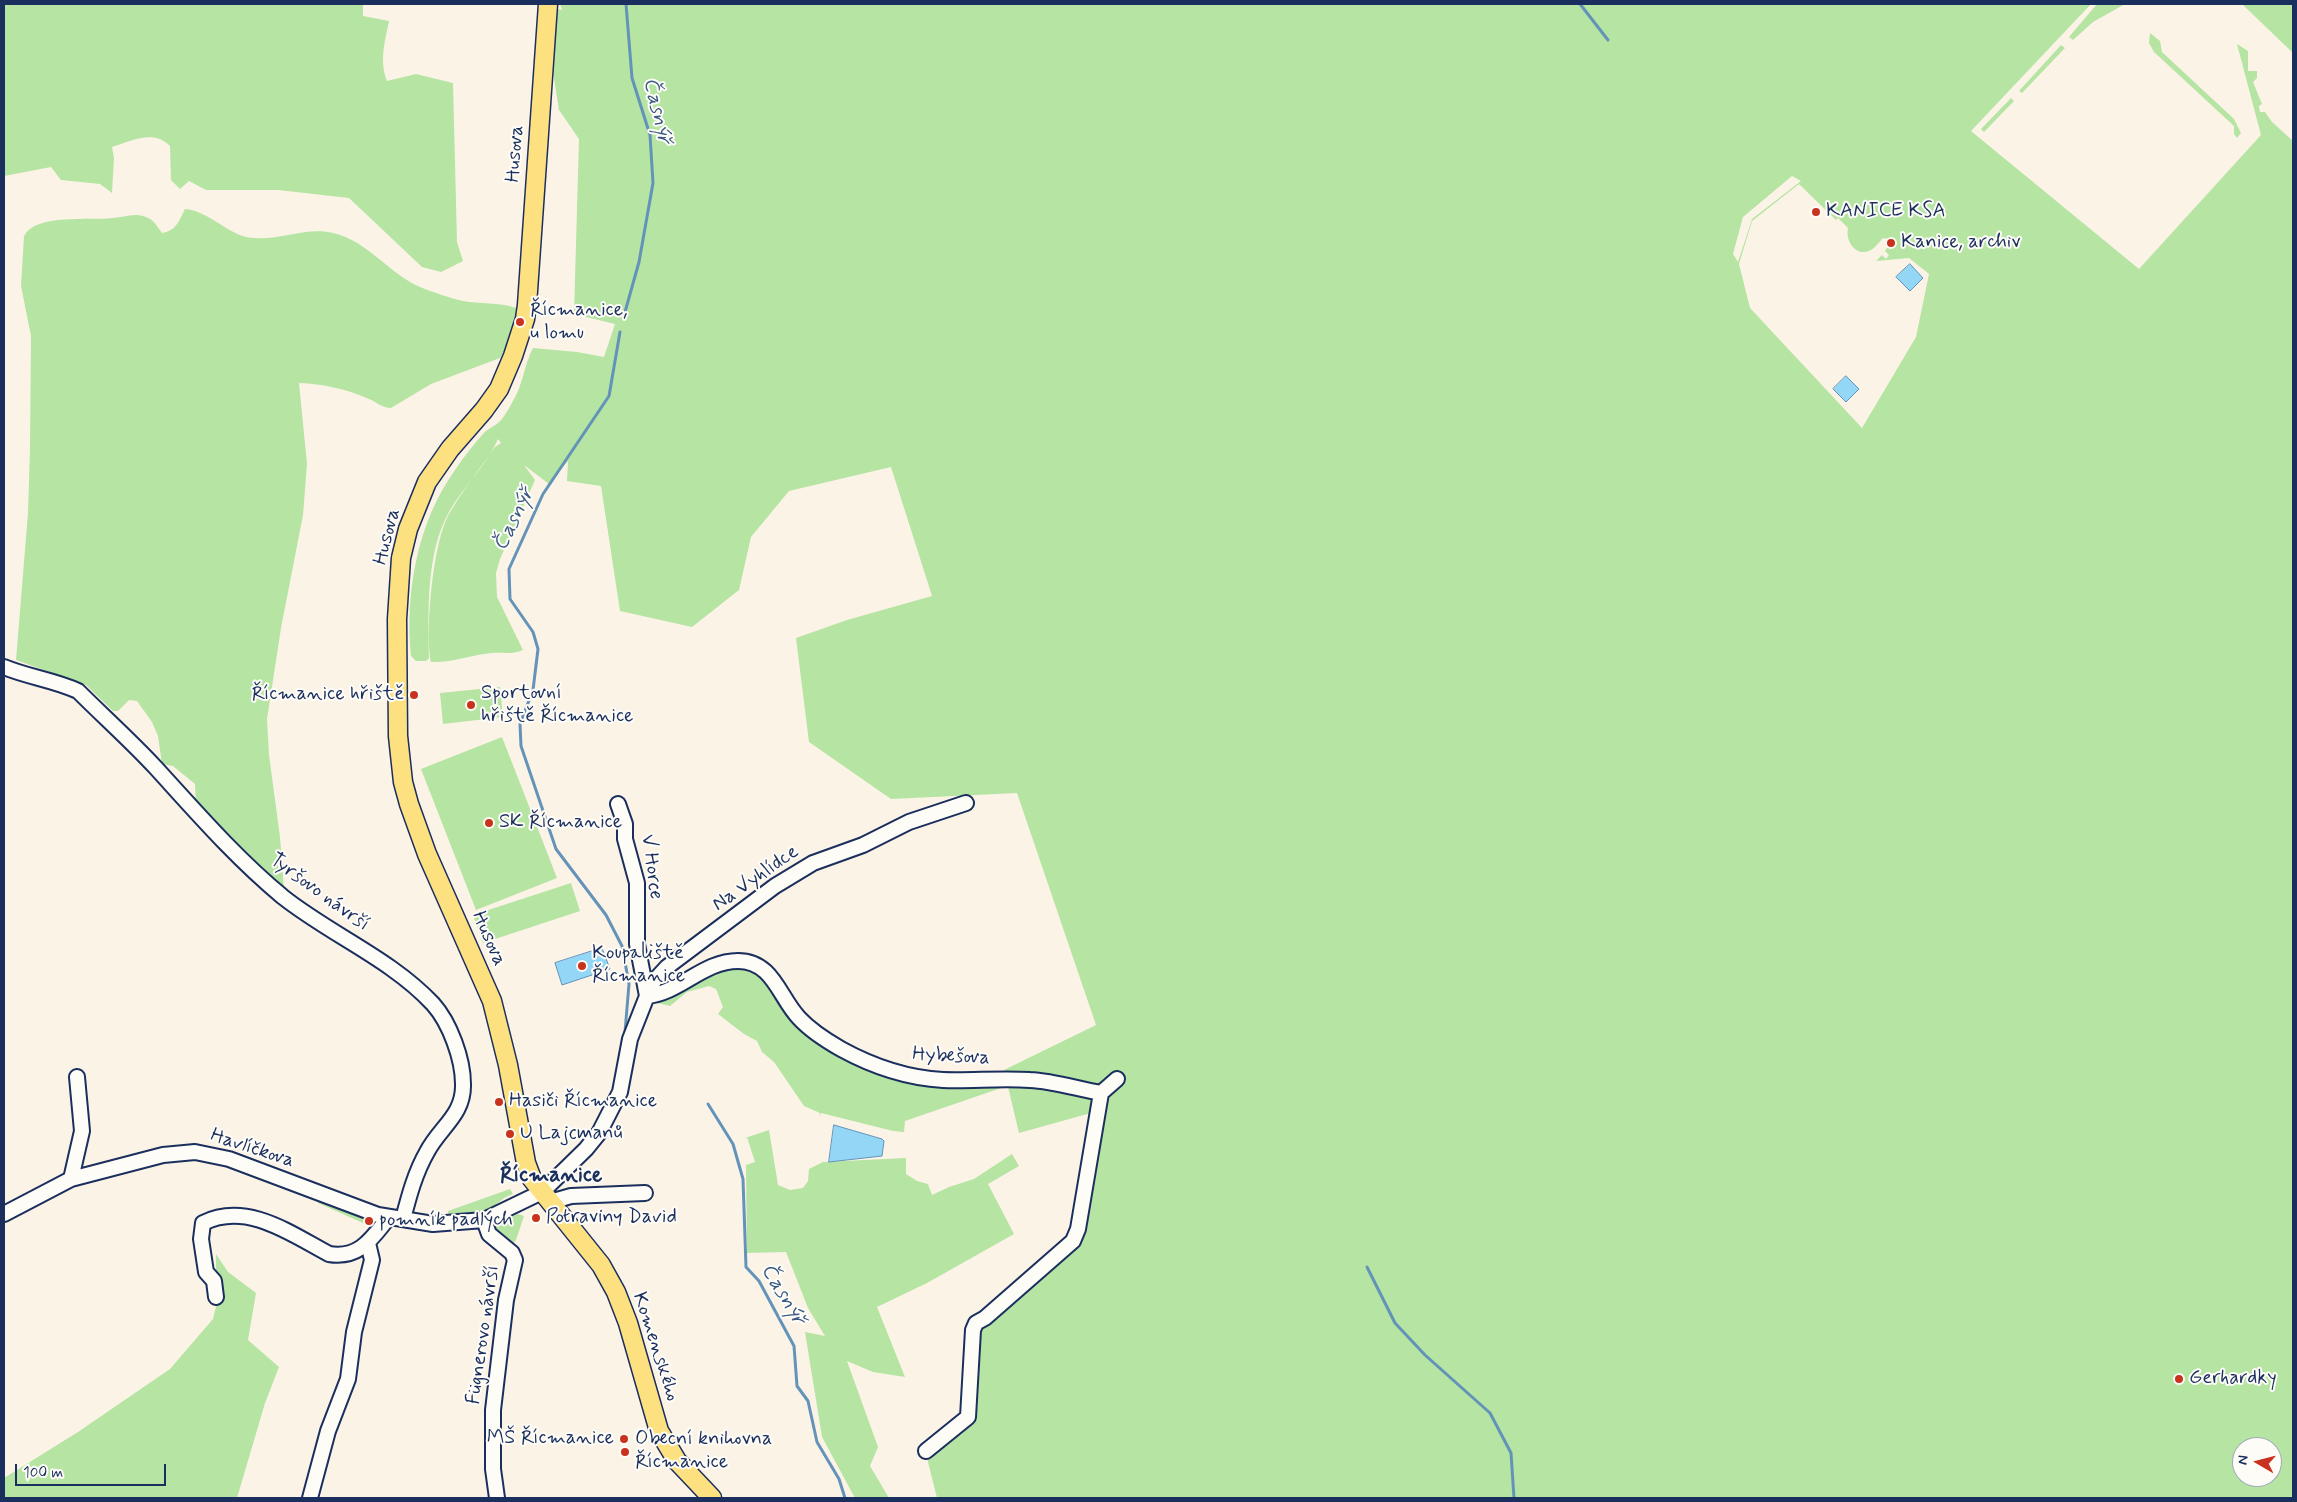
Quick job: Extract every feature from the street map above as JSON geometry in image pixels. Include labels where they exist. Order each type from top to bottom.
[{"type":"main road","name":"Husova","points":[[546,1197],[532,1179],[526,1163],[514,1092],[492,1001],[426,854],[405,789],[398,736],[397,610],[401,558],[408,529],[427,482],[450,449],[484,410],[498,389],[513,356],[524,319],[528,297],[548,4]]},
{"type":"main road","name":"Komenského","points":[[546,1197],[601,1266],[616,1292],[628,1324],[659,1430],[677,1462],[712,1498]]},
{"type":"street","name":"Tyršovo návrší","points":[[4,666],[26,676],[63,684],[78,691],[154,766],[237,856],[284,898],[410,981],[434,1005],[453,1036],[463,1082],[463,1100],[454,1116],[428,1151],[396,1218]]},
{"type":"street","name":"Na Vyhlídce","points":[[546,1197],[593,1142],[610,1113],[620,1092],[630,1039],[647,996],[654,981],[674,960],[707,939],[748,905],[813,863],[863,845],[909,822],[966,803]]},
{"type":"street","name":"V Horce","points":[[618,804],[625,824],[626,839],[637,883],[636,944],[647,996]]},
{"type":"street","name":"Hybešova","points":[[647,996],[662,994],[711,966],[738,961],[750,963],[771,975],[797,1016],[816,1032],[857,1057],[899,1074],[942,1080],[1032,1080],[1101,1093]]},
{"type":"street","points":[[71,1179],[82,1131],[77,1077]]},
{"type":"street","points":[[926,1451],[968,1417],[973,1330],[976,1323],[985,1318],[1073,1241],[1078,1229],[1101,1093],[1117,1079]]},
{"type":"street","name":"Havlíčkova","points":[[4,1214],[71,1179],[163,1155],[184,1152],[207,1154],[229,1159],[378,1215],[433,1224],[484,1220]]},
{"type":"street","points":[[484,1220],[546,1197],[645,1193]]},
{"type":"street","points":[[216,1297],[214,1281],[206,1272],[201,1239],[203,1222],[233,1215],[265,1221],[329,1254],[340,1256],[353,1254],[396,1218]]},
{"type":"street","name":"Fügnerovo návrší","points":[[484,1220],[489,1234],[512,1253],[515,1260],[506,1300],[493,1410],[493,1469],[497,1498]]},
{"type":"street","points":[[310,1498],[328,1431],[348,1379],[354,1332],[372,1260],[368,1243]]},
{"type":"green space","points":[[4,4],[363,4],[363,16],[389,21],[383,58],[387,81],[416,74],[453,83],[457,242],[463,261],[441,272],[422,267],[349,198],[278,190],[206,190],[189,181],[180,189],[171,180],[170,146],[157,138],[142,138],[112,147],[114,158],[112,193],[100,184],[61,180],[51,167],[4,176]]},
{"type":"green space","points":[[560,4],[2091,4],[1971,131],[2139,269],[2261,135],[2237,44],[2248,51],[2248,71],[2257,71],[2257,78],[2253,82],[2262,104],[2259,106],[2260,112],[2265,112],[2272,122],[2293,141],[2293,1498],[937,1498],[926,1454],[971,1421],[979,1328],[1080,1240],[1098,1111],[1019,1133],[1004,1070],[1096,1025],[1017,793],[891,799],[809,742],[796,638],[847,620],[932,596],[891,467],[789,491],[751,537],[739,590],[692,627],[620,611],[601,486],[567,481],[568,461],[549,484],[524,465],[535,480],[500,559],[496,573],[497,597],[523,650],[431,662],[429,629],[432,586],[443,527],[449,514],[470,482],[449,512],[441,528],[432,564],[430,583],[428,622],[429,658],[426,661],[416,661],[411,656],[410,608],[412,583],[416,559],[423,536],[431,513],[442,491],[458,465],[485,432],[500,421],[506,413],[519,388],[533,348],[577,352],[604,357],[615,324],[574,314],[579,139],[559,110],[553,72],[557,9],[562,10]],"holes":[[[1792,176],[1801,181],[1752,219],[1738,262],[1733,254],[1743,217]],[[1799,184],[1836,220],[1838,218],[1848,228],[1848,238],[1856,250],[1866,252],[1876,246],[1883,238],[1892,240],[1885,251],[1889,255],[1886,259],[1882,255],[1876,261],[1909,258],[1929,274],[1916,337],[1862,428],[1750,308],[1739,264],[1752,221]],[[498,439],[501,443],[489,455],[493,449]]]},
{"type":"green space","points":[[2097,4],[2125,4],[2093,22],[2073,40],[2069,37]]},
{"type":"green space","points":[[2242,4],[2293,4],[2293,53]]},
{"type":"green space","points":[[2150,33],[2160,41],[2162,52],[2234,119],[2241,133],[2237,138],[2234,134],[2234,126],[2154,52],[2149,43]]},
{"type":"green space","points":[[2061,45],[2065,48],[2022,93],[2019,91]]},
{"type":"green space","points":[[2011,98],[2014,101],[1984,132],[1981,129]]},
{"type":"green space","points":[[185,209],[201,213],[246,237],[268,238],[322,231],[333,233],[357,243],[398,274],[420,287],[463,301],[516,308],[515,321],[507,348],[500,358],[431,384],[391,408],[344,390],[299,383],[307,464],[303,515],[281,628],[267,719],[269,755],[280,837],[284,890],[276,885],[196,805],[195,784],[173,766],[162,764],[158,736],[152,722],[137,701],[129,700],[118,711],[113,711],[86,685],[16,660],[28,513],[30,449],[31,336],[21,286],[24,236],[30,229],[51,221],[116,218],[135,215],[150,219],[162,233],[174,228]]},
{"type":"green space","name":"Sportovní hřiště Řícmanice","points":[[500,687],[503,717],[443,724],[440,693]]},
{"type":"green space","name":"SK Řícmanice","points":[[502,737],[557,878],[476,910],[421,769]]},
{"type":"green space","name":"SK Řícmanice","points":[[571,883],[580,911],[483,943],[473,915]]},
{"type":"green space","points":[[735,966],[753,970],[760,974],[801,1026],[935,1083],[1001,1088],[905,1121],[904,1132],[821,1113],[819,1117],[820,1113],[804,1106],[774,1062],[762,1052],[757,1041],[744,1034],[718,1014],[723,1007],[716,989],[709,986],[687,992],[670,1006],[658,1003],[713,971]]},
{"type":"green space","points":[[769,1130],[778,1185],[790,1190],[803,1188],[808,1181],[809,1169],[823,1162],[906,1158],[906,1174],[917,1181],[928,1184],[932,1195],[974,1179],[1012,1154],[1019,1166],[988,1184],[1014,1234],[927,1283],[877,1307],[905,1377],[873,1372],[847,1361],[878,1447],[870,1466],[889,1498],[855,1498],[822,1437],[805,1332],[825,1336],[808,1308],[786,1252],[747,1253],[746,1165],[755,1162],[747,1137]]},
{"type":"green space","points":[[510,1189],[513,1194],[480,1214],[449,1219],[448,1211]]},
{"type":"green space","points":[[320,1199],[372,1216],[372,1227],[318,1203]]},
{"type":"green space","points":[[518,1214],[524,1216],[516,1240],[513,1243],[497,1234],[495,1223]]},
{"type":"green space","points":[[216,1254],[228,1272],[256,1293],[248,1340],[279,1367],[265,1403],[237,1498],[4,1498],[4,1478],[78,1432],[170,1369],[213,1319],[218,1298]]},
{"type":"water","points":[[1910,264],[1923,278],[1910,291],[1896,277]]},
{"type":"water","points":[[1846,376],[1859,389],[1846,402],[1833,389]]},
{"type":"water","name":"Koupaliště Řícmanice","points":[[602,948],[610,969],[562,985],[555,963]]},
{"type":"water","points":[[834,1125],[882,1139],[884,1141],[882,1156],[829,1162]]},
{"type":"waterway","name":"Časnýř","points":[[625,312],[639,262],[653,183],[650,135],[632,78],[626,4]]},
{"type":"waterway","points":[[1580,4],[1608,40]]},
{"type":"waterway","name":"Časnýř","points":[[620,332],[609,396],[543,494],[509,569],[510,599],[533,632],[538,649],[533,690],[520,724],[521,746],[556,849],[606,915],[622,946],[629,984],[625,1032]]},
{"type":"waterway","name":"Časnýř","points":[[708,1104],[733,1144],[743,1179],[746,1267],[759,1281],[794,1346],[797,1386],[808,1401],[817,1442],[839,1479],[845,1498]]},
{"type":"waterway","points":[[1367,1267],[1395,1323],[1425,1355],[1490,1413],[1511,1453],[1514,1498]]},
{"type":"place","name":"KANICE KSA","points":[[1816,212]]},
{"type":"place","name":"Kanice, archiv","points":[[1891,243]]},
{"type":"place","name":"Řícmanice, u lomu","points":[[520,322]]},
{"type":"place","name":"Řícmanice hřiště","points":[[414,695]]},
{"type":"place","name":"Sportovní hřiště Řícmanice","points":[[471,705]]},
{"type":"place","name":"SK Řícmanice","points":[[489,823]]},
{"type":"place","name":"Koupaliště Řícmanice","points":[[582,966]]},
{"type":"place","name":"Hasiči Řícmanice","points":[[499,1102]]},
{"type":"place","name":"U Lajcmanů","points":[[510,1134]]},
{"type":"place","name":"Potraviny David","points":[[536,1218]]},
{"type":"place","name":"pomník padlých","points":[[369,1221]]},
{"type":"place","name":"Gerhardky","points":[[2179,1379]]},
{"type":"place","name":"MŠ Řícmanice","points":[[624,1439]]},
{"type":"place","name":"Obecní knihovna Řícmanice","points":[[625,1452]]},
{"type":"district","name":"Řícmanice","points":[[551,1176]]}]
